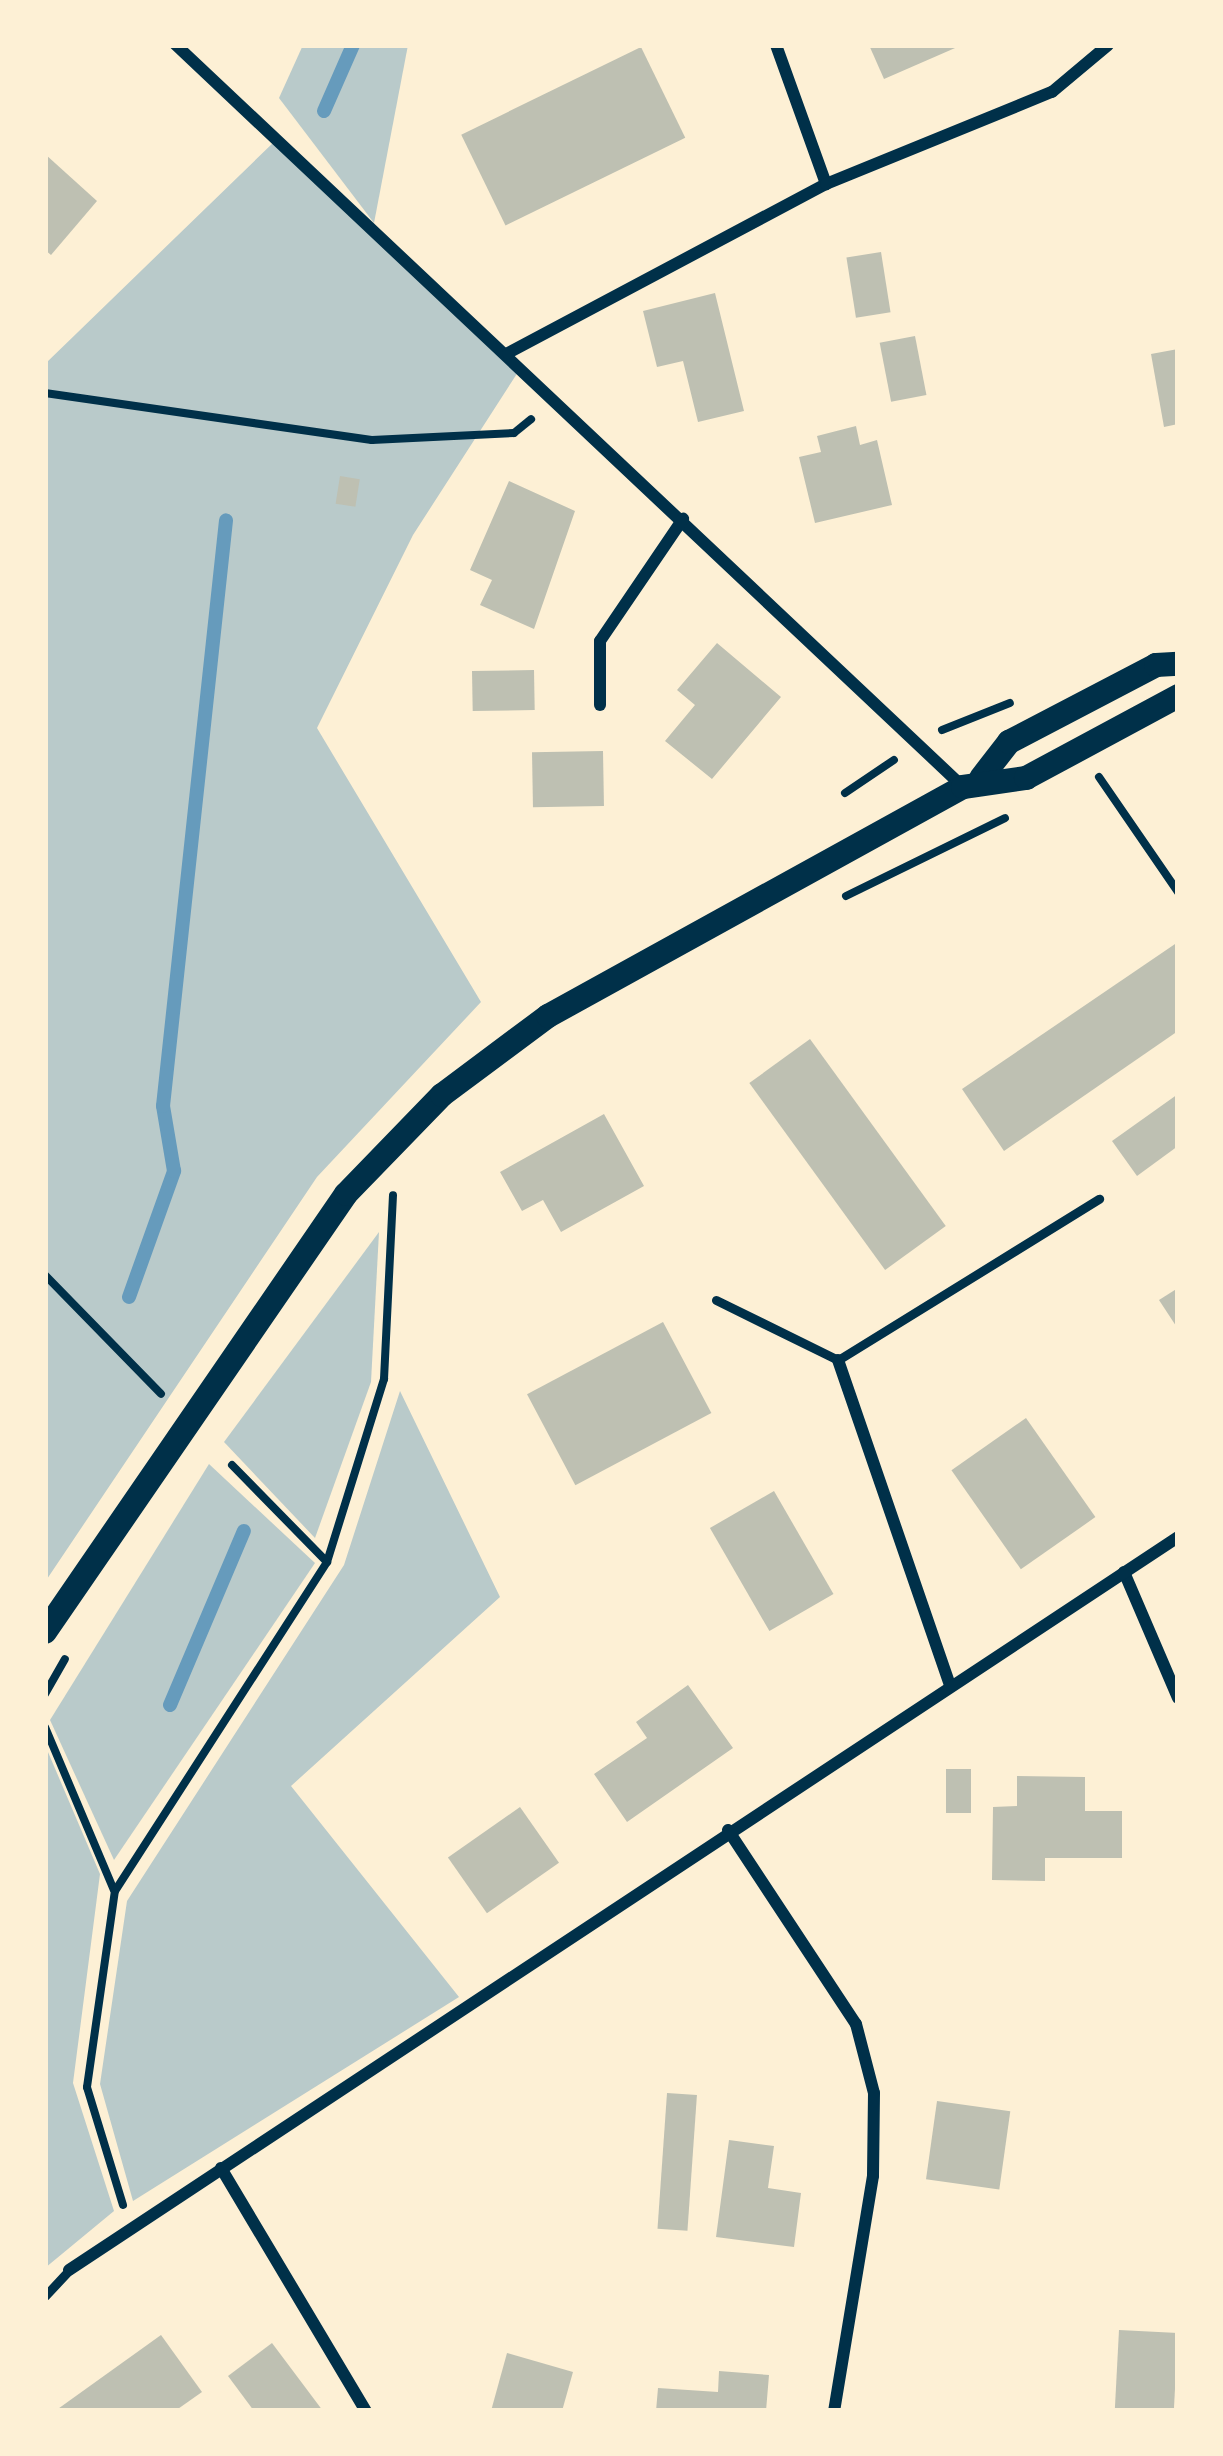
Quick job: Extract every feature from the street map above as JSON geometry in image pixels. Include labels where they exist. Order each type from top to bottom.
[{"type":"main road","points":[[45,1632],[346,1194],[442,1095],[548,1016],[972,783],[1009,742],[1156,665],[1178,664]]},
{"type":"main road","points":[[972,783],[1026,778],[1178,696]]},
{"type":"street","points":[[176,45],[972,783]]},
{"type":"street","points":[[776,45],[826,184]]},
{"type":"street","points":[[508,353],[826,184],[1052,92],[1108,45]]},
{"type":"street","points":[[600,705],[600,641],[682,519]]},
{"type":"street","points":[[838,1360],[950,1683]]},
{"type":"street","points":[[69,2270],[950,1683],[1178,1537]]},
{"type":"street","points":[[1124,1573],[1178,1698]]},
{"type":"street","points":[[728,1830],[856,2024],[874,2093],[873,2176],[834,2411]]},
{"type":"street","points":[[221,2168],[366,2411]]},
{"type":"lane","points":[[716,1300],[838,1360],[1099,1199]]},
{"type":"lane","points":[[45,2296],[69,2270]]},
{"type":"path","points":[[45,393],[372,440],[514,433],[555,398]]},
{"type":"path","points":[[1076,784],[1117,763]]},
{"type":"path","points":[[1097,774],[1178,892]]},
{"type":"path","points":[[827,905],[1014,814]]},
{"type":"path","points":[[130,2229],[87,2086],[115,1892],[327,1562],[384,1379],[394,1181],[380,1200]]},
{"type":"path","points":[[45,1275],[161,1394]]},
{"type":"path","points":[[232,1465],[327,1562]]},
{"type":"path","points":[[45,1694],[79,1636]]},
{"type":"path","points":[[45,1727],[115,1892]]},
{"type":"shaded area","points":[[303,45],[408,45],[374,223],[279,98]]},
{"type":"shaded area","points":[[275,141],[520,369],[413,535],[317,728],[481,1002],[317,1177],[45,1582],[45,364]]},
{"type":"shaded area","points":[[379,1232],[371,1382],[315,1538],[224,1442]]},
{"type":"shaded area","points":[[400,1391],[500,1597],[291,1786],[459,1997],[133,2201],[100,2084],[127,1901],[344,1565]]},
{"type":"shaded area","points":[[209,1464],[315,1563],[114,1860],[50,1720]]},
{"type":"shaded area","points":[[45,1745],[100,1874],[73,2083],[114,2211],[45,2268]]},
{"type":"building","points":[[869,45],[962,45],[884,79]]},
{"type":"building","points":[[641,47],[685,138],[506,225],[461,135]]},
{"type":"building","points":[[45,154],[97,201],[51,255],[45,250]]},
{"type":"building","points":[[881,252],[891,312],[856,318],[846,257]]},
{"type":"building","points":[[715,293],[744,411],[698,422],[683,361],[657,367],[643,311]]},
{"type":"building","points":[[915,336],[926,395],[891,402],[880,343]]},
{"type":"building","points":[[1178,349],[1178,424],[1164,427],[1151,354]]},
{"type":"building","points":[[856,426],[860,445],[877,440],[892,505],[815,523],[799,457],[821,452],[817,436]]},
{"type":"building","points":[[340,476],[360,479],[355,507],[336,504]]},
{"type":"building","points":[[509,481],[575,511],[534,629],[480,605],[492,580],[470,570]]},
{"type":"building","points":[[717,643],[781,697],[712,779],[665,741],[695,705],[677,690]]},
{"type":"building","points":[[534,670],[535,710],[473,711],[472,671]]},
{"type":"building","points":[[603,751],[604,806],[533,807],[532,752]]},
{"type":"building","points":[[1178,942],[1178,1031],[1004,1151],[962,1089]]},
{"type":"building","points":[[810,1039],[946,1226],[885,1270],[749,1083]]},
{"type":"building","points":[[1178,1094],[1178,1146],[1137,1176],[1112,1141]]},
{"type":"building","points":[[604,1114],[644,1186],[561,1232],[543,1200],[522,1211],[500,1172]]},
{"type":"building","points":[[1178,1288],[1178,1329],[1159,1300]]},
{"type":"building","points":[[663,1322],[711,1413],[575,1485],[527,1394]]},
{"type":"building","points":[[1026,1418],[1095,1517],[1021,1569],[951,1470]]},
{"type":"building","points":[[774,1491],[834,1594],[769,1631],[710,1528]]},
{"type":"building","points":[[688,1685],[733,1748],[627,1822],[594,1774],[647,1738],[636,1722]]},
{"type":"building","points":[[946,1769],[971,1769],[971,1813],[946,1813]]},
{"type":"building","points":[[1017,1776],[1085,1777],[1085,1811],[1122,1811],[1122,1858],[1045,1858],[1045,1881],[992,1880],[993,1807],[1017,1806]]},
{"type":"building","points":[[520,1807],[559,1863],[487,1913],[448,1857]]},
{"type":"building","points":[[667,2093],[697,2095],[687,2231],[658,2229]]},
{"type":"building","points":[[937,2101],[1010,2111],[999,2190],[926,2179]]},
{"type":"building","points":[[729,2140],[774,2146],[768,2188],[801,2193],[794,2247],[716,2237]]},
{"type":"building","points":[[1119,2330],[1178,2333],[1174,2411],[1115,2411]]},
{"type":"building","points":[[161,2335],[202,2392],[175,2411],[55,2411]]},
{"type":"building","points":[[272,2343],[323,2411],[254,2411],[228,2376]]},
{"type":"building","points":[[507,2353],[573,2372],[562,2411],[491,2411]]},
{"type":"building","points":[[719,2371],[769,2375],[766,2411],[656,2411],[658,2388],[718,2392]]},
{"type":"waterway","points":[[324,111],[353,45]]},
{"type":"waterway","points":[[129,1297],[174,1171],[163,1106],[226,520]]},
{"type":"waterway","points":[[170,1705],[244,1531]]}]
